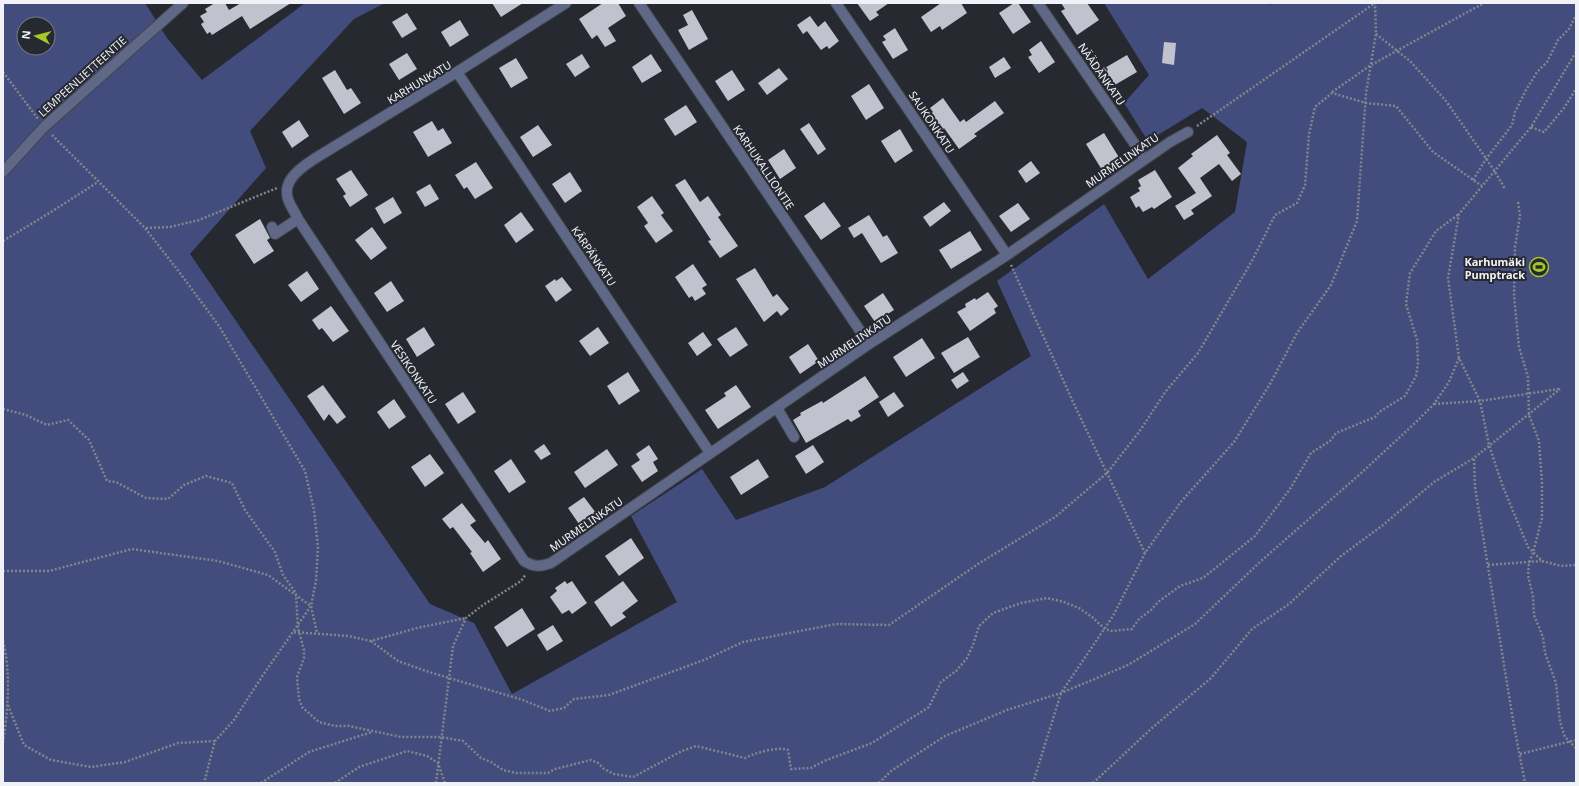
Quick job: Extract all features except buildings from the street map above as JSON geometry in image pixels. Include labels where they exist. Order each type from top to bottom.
[{"type":"street","name":"LEMPEENLIETTEENTIE","points":[[3,172],[44,127],[183,3]]},
{"type":"street","name":"KARHUNKATU","points":[[287,185],[296,172],[314,159],[457,72],[566,3]]},
{"type":"street","name":"KARHUKALLIONTIE","points":[[639,3],[870,344]]},
{"type":"street","name":"SAUKONKATU","points":[[836,3],[1007,255]]},
{"type":"street","name":"NÄÄDÄNKATU","points":[[1038,3],[1145,159]]},
{"type":"street","name":"KÄRPÄNKATU","points":[[457,72],[710,453]]},
{"type":"street","name":"MURMELINKATU","points":[[533,566],[542,567],[551,563],[870,344],[1007,255],[1170,142],[1188,132]]},
{"type":"street","name":"VESIKONKATU","points":[[287,185],[287,198],[298,219],[524,561],[533,566]]},
{"type":"street","points":[[272,227],[276,234],[298,219]]},
{"type":"street","points":[[777,408],[794,436]]},
{"type":"path","points":[[1033,783],[1061,693],[1113,616],[1145,553],[1180,503],[1234,442],[1270,384],[1297,333],[1331,285],[1357,221],[1366,103],[1376,34],[1375,3]]},
{"type":"path","points":[[1188,132],[1375,3]]},
{"type":"path","points":[[294,632],[348,636],[371,641],[398,661],[524,700],[550,711],[564,708],[574,699],[609,695],[704,660],[743,642],[836,624],[889,625],[978,564],[1055,517],[1107,473],[1139,432],[1166,391],[1198,354],[1253,259],[1275,215],[1297,202],[1304,185],[1309,134],[1314,107],[1371,66],[1484,3]]},
{"type":"path","points":[[1473,180],[1486,159],[1512,125],[1515,112],[1526,90],[1537,72],[1547,62],[1558,40],[1569,29],[1576,14]]},
{"type":"path","points":[[1376,34],[1410,61],[1446,101],[1494,170],[1505,189]]},
{"type":"path","points":[[3,409],[26,415],[47,425],[68,420],[89,440],[107,481],[116,482],[146,498],[168,499],[184,485],[206,476],[232,483],[248,515],[275,552],[283,575],[296,593],[298,625],[304,650],[304,658],[297,677],[299,699],[302,707],[319,722],[335,726],[349,726],[401,737],[441,737],[462,741],[481,758],[491,762],[503,770],[516,773],[548,773],[555,769],[591,760],[598,762],[604,769],[614,774],[633,777],[682,751],[696,746],[745,758],[752,754],[783,748],[788,750],[791,769],[811,768],[824,761],[872,743],[929,707],[941,682],[956,671],[967,658],[974,645],[980,626],[993,613],[1021,603],[1047,598],[1064,602],[1079,608],[1105,629],[1111,631],[1132,629],[1139,619],[1169,594],[1180,586],[1203,578],[1255,536],[1290,488],[1311,453],[1330,441],[1336,433],[1375,417],[1379,412],[1405,396],[1416,376],[1418,363],[1417,340],[1406,304],[1410,273],[1436,231],[1459,214],[1531,127],[1576,52]]},
{"type":"path","points":[[3,72],[44,127],[145,228],[219,326],[305,472],[314,510],[318,547],[316,581],[311,606],[234,720],[215,740],[204,783]]},
{"type":"path","points":[[1531,127],[1544,132],[1564,108],[1576,89]]},
{"type":"path","points":[[1332,93],[1366,103],[1396,106],[1433,152],[1482,186]]},
{"type":"path","points":[[3,241],[98,182]]},
{"type":"path","points":[[145,228],[170,227],[199,220],[267,191],[287,185]]},
{"type":"path","points":[[1518,202],[1520,215],[1515,248],[1514,296],[1519,346],[1528,377],[1529,415],[1539,441],[1542,483],[1542,518],[1534,553],[1529,563],[1528,575],[1533,596],[1534,615],[1543,637],[1545,654],[1556,683],[1560,722],[1568,742],[1576,748]]},
{"type":"path","points":[[1459,214],[1448,278],[1459,358],[1480,401],[1489,445],[1508,500],[1528,547],[1542,561]]},
{"type":"path","points":[[1007,255],[1074,404],[1145,553]]},
{"type":"path","points":[[879,783],[891,771],[945,736],[1007,710],[1061,693],[1128,665],[1195,624],[1261,561],[1359,475],[1434,404],[1449,382],[1459,358]]},
{"type":"path","points":[[1093,783],[1152,728],[1211,678],[1252,629],[1289,604],[1341,556],[1383,525],[1434,482],[1474,458],[1560,389],[1480,401],[1434,404]]},
{"type":"path","points":[[1474,458],[1475,487],[1525,783]]},
{"type":"path","points":[[3,571],[49,570],[132,549],[218,561],[268,575],[311,606],[318,633]]},
{"type":"path","points":[[1488,565],[1542,561],[1561,566],[1576,565]]},
{"type":"path","points":[[371,641],[416,628],[466,618],[521,580],[533,566]]},
{"type":"path","points":[[436,783],[453,646],[466,618]]},
{"type":"path","points":[[3,641],[6,652],[8,705],[3,742]]},
{"type":"path","points":[[8,705],[24,745],[51,760],[91,767],[125,762],[178,743],[215,740]]},
{"type":"path","points":[[261,783],[309,752],[373,732]]},
{"type":"path","points":[[1520,754],[1576,740]]},
{"type":"path","points":[[335,783],[359,767],[407,751],[426,756],[438,763],[445,783]]},
{"type":"shaded area","points":[[3,3],[145,3],[167,38],[202,80],[305,3],[385,3],[354,19],[250,131],[266,168],[190,254],[430,604],[474,623],[512,694],[677,602],[631,516],[702,469],[736,520],[825,487],[1031,356],[997,281],[1104,204],[1148,279],[1235,212],[1247,142],[1202,108],[1148,141],[1124,103],[1149,75],[1104,3],[1269,3],[1270,5],[1274,3],[1576,3],[1576,783],[3,783]]},
{"type":"place","name":"Karhumäki Pumptrack","points":[[1539,267]]}]
